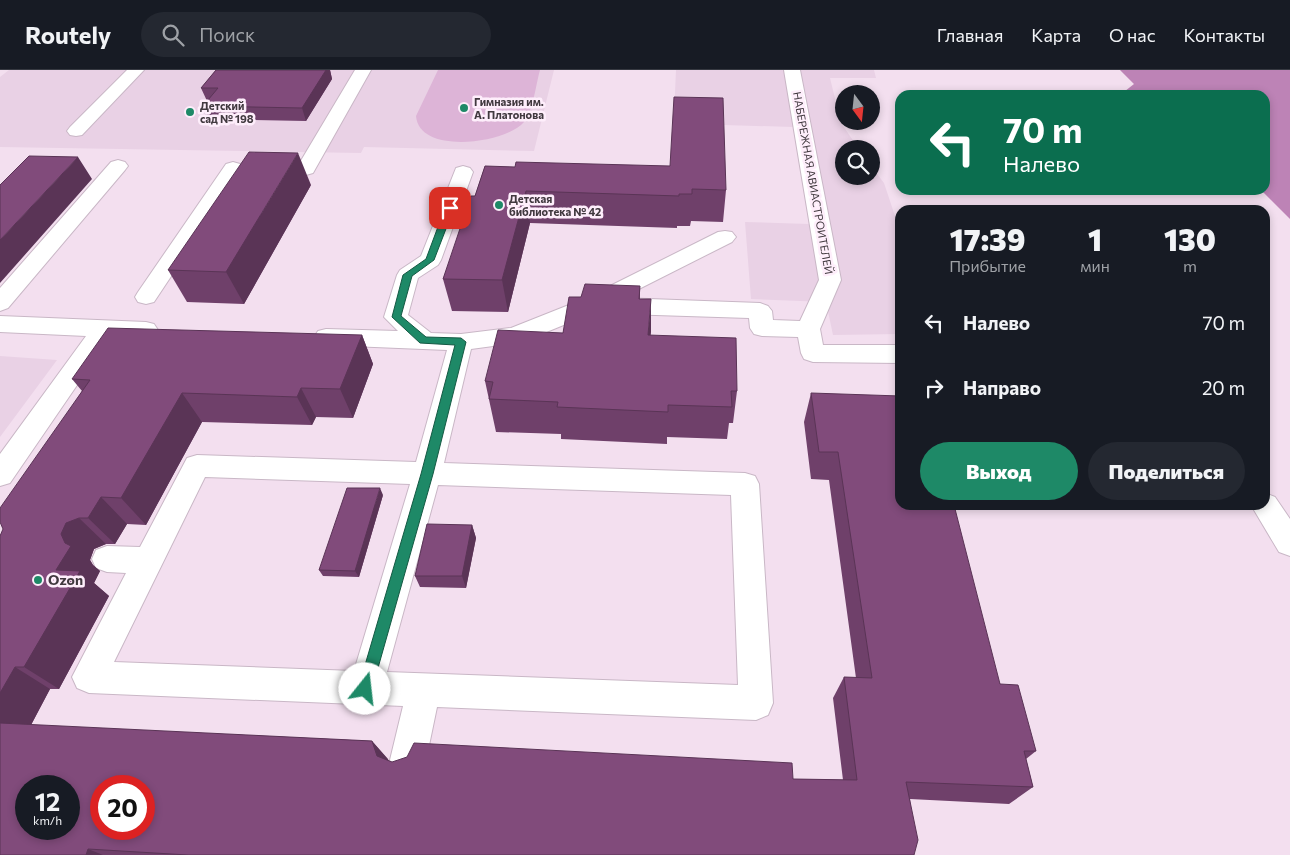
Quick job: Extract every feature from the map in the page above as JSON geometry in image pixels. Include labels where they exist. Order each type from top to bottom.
[{"type":"street","points":[[76,131],[136,70]]},
{"type":"street","points":[[306,169],[363,70]]},
{"type":"street","name":"НАБЕРЕЖНАЯ АВИАСТРОИТЕЛЕЙ","points":[[792,70],[807,144],[830,280],[808,329]]},
{"type":"street","points":[[0,303],[118,166]]},
{"type":"street","points":[[146,297],[233,168]]},
{"type":"street","points":[[424,340],[396,317],[408,275],[430,260],[463,172]]},
{"type":"street","points":[[306,336],[461,342],[514,336],[590,305],[725,237]]},
{"type":"street","points":[[590,305],[760,311],[762,328],[808,329],[813,353],[895,354]]},
{"type":"street","points":[[0,324],[168,331]]},
{"type":"street","points":[[0,475],[104,328]]},
{"type":"street","points":[[365,689],[427,474],[461,342]]},
{"type":"street","points":[[197,466],[427,474],[745,484],[756,703],[89,677],[197,466]]},
{"type":"street","points":[[1268,510],[1290,543]]},
{"type":"street","points":[[107,559],[148,561]]},
{"type":"street","points":[[408,760],[424,690]]},
{"type":"shaded area","name":"Детский сад № 198","points":[[9,70],[554,70],[534,151],[364,147],[361,153],[0,147],[0,77]]},
{"type":"shaded area","points":[[438,70],[540,70],[532,104],[524,122],[514,130],[500,136],[464,142],[446,141],[431,136],[421,128],[416,116]]},
{"type":"shaded area","points":[[676,70],[874,70],[876,78],[830,78],[835,98],[835,130],[846,130],[853,140],[835,140],[835,185],[880,185],[880,178],[884,183],[895,216],[895,334],[833,335],[826,302],[751,299],[745,222],[809,224],[793,127],[724,125],[723,117],[674,117]]},
{"type":"shaded area","points":[[1120,70],[1290,70],[1290,219],[1266,195],[1270,195],[1270,90],[1126,90],[1134,84]]},
{"type":"shaded area","points":[[0,356],[57,360],[0,437]]},
{"type":"building","points":[[216,70],[326,70],[302,108],[203,106],[218,88],[201,88]]},
{"type":"building","points":[[674,97],[723,98],[726,190],[692,189],[692,194],[679,194],[679,196],[526,191],[502,280],[443,279],[471,196],[475,196],[485,166],[515,167],[516,162],[670,166]]},
{"type":"building","points":[[249,152],[298,153],[226,272],[168,270]]},
{"type":"building","points":[[29,156],[78,157],[0,240],[0,185]]},
{"type":"building","points":[[585,284],[640,286],[639,299],[651,299],[648,335],[736,338],[737,391],[731,391],[732,407],[668,405],[668,412],[557,407],[558,402],[489,399],[493,382],[485,381],[498,330],[563,333],[569,297],[581,297]]},
{"type":"building","points":[[108,328],[362,335],[340,389],[301,388],[297,397],[182,393],[121,498],[101,497],[88,518],[79,518],[66,523],[61,534],[65,543],[71,546],[56,570],[80,571],[24,667],[15,667],[0,693],[0,536],[3,529],[0,522],[0,508],[90,380],[72,379]]},
{"type":"building","points":[[811,393],[895,396],[895,510],[955,510],[1000,684],[1018,685],[1036,751],[1024,751],[1033,787],[906,782],[918,840],[914,855],[188,855],[88,849],[86,855],[0,855],[0,723],[372,741],[377,756],[392,762],[407,757],[414,743],[792,763],[793,779],[857,780],[844,677],[872,678],[838,452],[819,452]]},
{"type":"building","points":[[347,488],[380,488],[355,571],[319,570]]},
{"type":"building","points":[[427,524],[472,525],[462,576],[415,576]]},
{"type":"place","name":"Гимназия им. А. Платонова","points":[[464,108]]},
{"type":"place","name":"Детский сад № 198","points":[[190,112]]},
{"type":"place","name":"Детская библиотека № 42","points":[[499,205]]},
{"type":"place","name":"Ozon","points":[[38,580]]},
{"type":"route","points":[[365,689],[427,474],[461,342],[424,340],[396,317],[408,275],[430,260],[450,208]]}]
